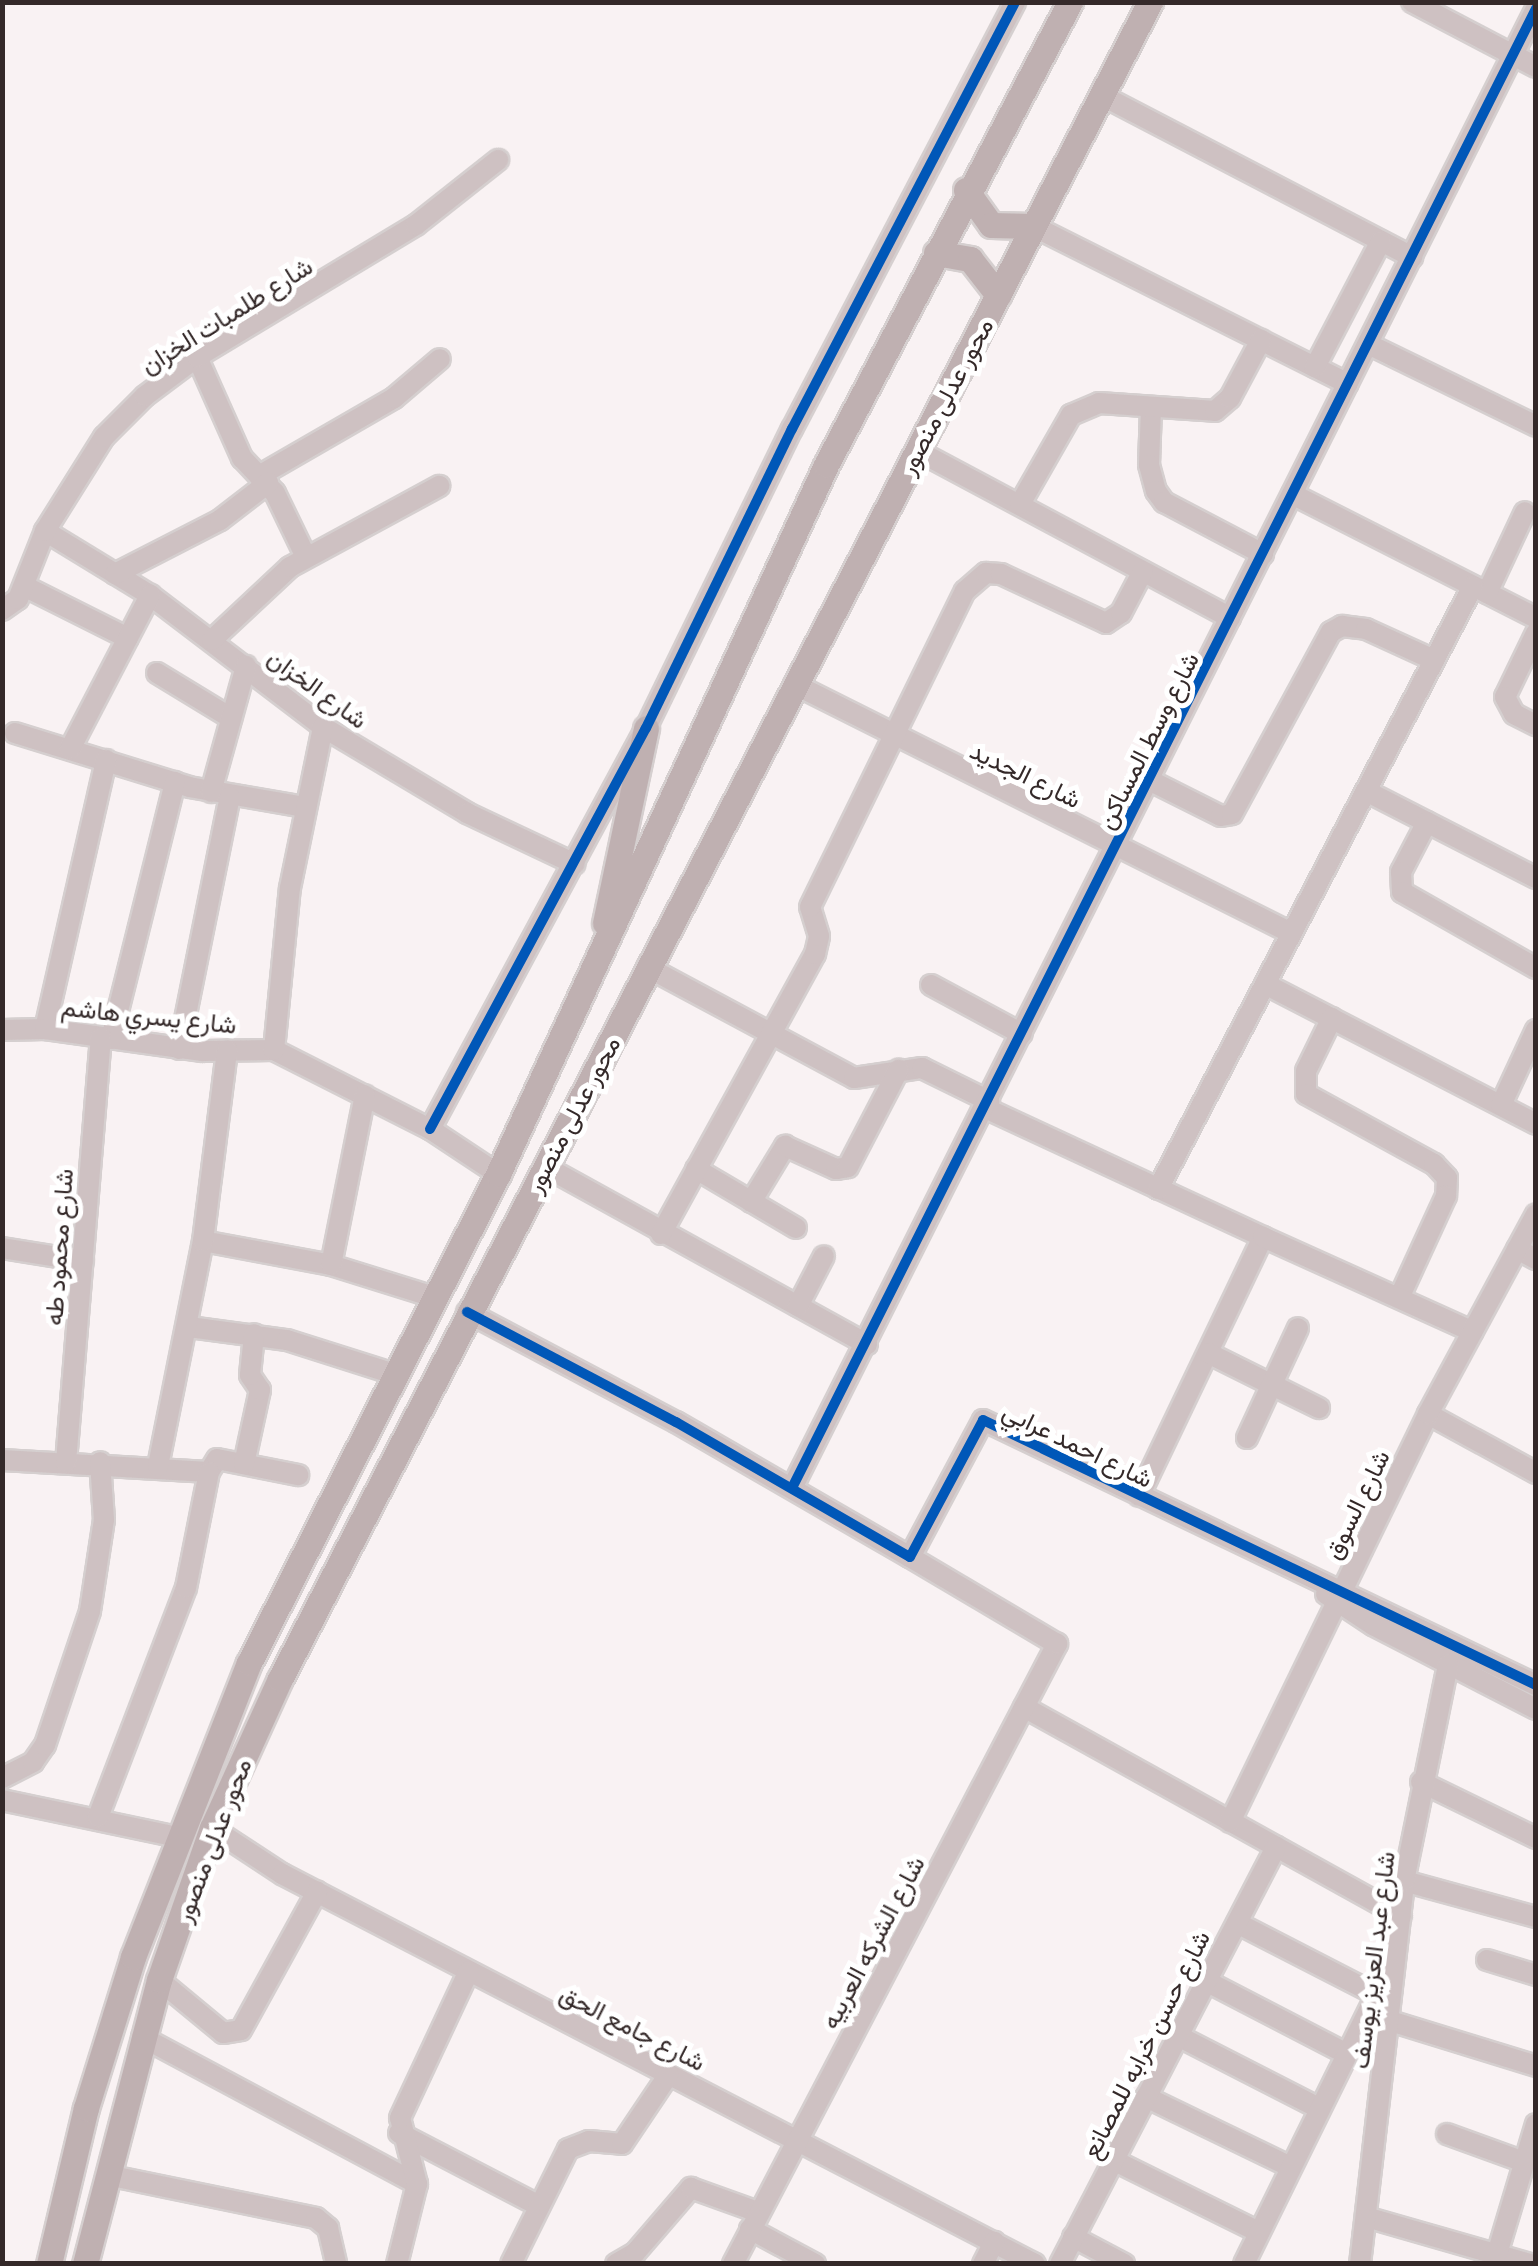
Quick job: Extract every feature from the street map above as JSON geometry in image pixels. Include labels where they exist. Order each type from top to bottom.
[{"type":"main road","name":"محور عدلى منصور","points":[[49,2264],[101,2060],[177,1837],[249,1663],[498,1174],[826,465],[966,190],[1070,2]]},
{"type":"main road","name":"محور عدلى منصور","points":[[85,2264],[160,1980],[212,1828],[280,1679],[467,1312],[1150,2]]},
{"type":"main road","points":[[966,190],[991,224],[1033,226]]},
{"type":"main road","points":[[936,253],[980,266],[998,295]]},
{"type":"main road","points":[[596,966],[646,728]]},
{"type":"street","points":[[430,1128],[646,728],[801,411],[1015,2]]},
{"type":"street","points":[[1412,2],[1536,67]]},
{"type":"street","name":"شارع وسط المساكن","points":[[792,1488],[1536,9]]},
{"type":"street","points":[[1101,95],[1412,257]]},
{"type":"street","name":"شارع طلمبات الخزان","points":[[2,610],[24,586],[45,532],[104,437],[197,357],[364,259],[498,160]]},
{"type":"street","points":[[1033,226],[1348,384]]},
{"type":"street","points":[[1315,367],[1381,241]]},
{"type":"street","points":[[1020,504],[1071,414],[1099,403],[1215,411],[1230,398],[1261,340]]},
{"type":"street","points":[[1368,344],[1536,426]]},
{"type":"street","points":[[197,357],[242,458],[264,480],[306,557]]},
{"type":"street","points":[[114,574],[220,520],[264,480],[394,398],[440,359]]},
{"type":"street","points":[[1151,408],[1156,491],[1164,502],[1263,554]]},
{"type":"street","points":[[916,450],[1230,618]]},
{"type":"street","points":[[212,640],[306,557],[439,486]]},
{"type":"street","points":[[1292,494],[1536,618]]},
{"type":"street","points":[[1158,1190],[1434,660],[1526,512]]},
{"type":"street","name":"شارع الخزان","points":[[45,532],[150,595],[324,727],[467,813],[574,864]]},
{"type":"street","points":[[661,1234],[819,945],[810,907],[974,580],[1000,574],[1106,623],[1121,613],[1143,571]]},
{"type":"street","points":[[24,586],[128,638]]},
{"type":"street","points":[[70,749],[150,595]]},
{"type":"street","points":[[1150,780],[1221,816],[1232,814],[1330,632],[1342,626],[1366,629],[1434,660]]},
{"type":"street","points":[[1536,632],[1505,697],[1514,714],[1536,725]]},
{"type":"street","points":[[179,1049],[231,718],[246,666]]},
{"type":"street","points":[[157,673],[231,718]]},
{"type":"street","name":"شارع الجديد","points":[[794,684],[1292,933]]},
{"type":"street","points":[[274,1050],[305,807],[324,727]]},
{"type":"street","points":[[15,733],[220,794],[305,807]]},
{"type":"street","points":[[45,1029],[106,760]]},
{"type":"street","name":"شارع محمود طه","points":[[66,1462],[106,1038],[174,782]]},
{"type":"street","points":[[1366,791],[1536,878]]},
{"type":"street","points":[[1427,822],[1401,872],[1402,892],[1536,968]]},
{"type":"street","points":[[647,967],[770,1037],[854,1078],[900,1069],[930,1070],[987,1104],[1158,1190],[1473,1332]]},
{"type":"street","points":[[1266,984],[1536,1124]]},
{"type":"street","points":[[930,985],[1022,1034]]},
{"type":"street","points":[[1332,1018],[1306,1071],[1306,1094],[1434,1164],[1446,1178],[1446,1196],[1399,1298]]},
{"type":"street","name":"شارع يسري هاشم","points":[[2,1030],[45,1029],[179,1049],[274,1050],[430,1128],[498,1174]]},
{"type":"street","points":[[1501,1105],[1536,1030]]},
{"type":"street","points":[[158,1466],[204,1241],[228,1051]]},
{"type":"street","points":[[751,1202],[785,1146],[836,1169],[848,1167],[900,1069]]},
{"type":"street","points":[[331,1264],[365,1095]]},
{"type":"street","points":[[544,1166],[661,1234],[867,1344]]},
{"type":"street","points":[[696,1169],[796,1228]]},
{"type":"street","name":"شارع السوق","points":[[1230,1822],[1428,1414],[1473,1332],[1526,1254],[1536,1214]]},
{"type":"street","points":[[1139,1496],[1263,1237]]},
{"type":"street","points":[[204,1241],[331,1264],[434,1297]]},
{"type":"street","points":[[2,1248],[83,1261]]},
{"type":"street","points":[[798,1306],[824,1256]]},
{"type":"street","points":[[467,1312],[792,1488],[910,1557]]},
{"type":"street","points":[[189,1328],[254,1334],[394,1374]]},
{"type":"street","points":[[1247,1438],[1298,1328]]},
{"type":"street","points":[[244,1464],[260,1390],[250,1375],[254,1334]]},
{"type":"street","points":[[1208,1353],[1319,1408]]},
{"type":"street","points":[[1428,1414],[1536,1473]]},
{"type":"street","name":"شارع احمد عرابي","points":[[910,1557],[983,1420],[1318,1585],[1448,1664],[1536,1709]]},
{"type":"street","points":[[98,1817],[186,1588],[209,1472],[218,1459],[298,1475]]},
{"type":"street","points":[[2,1460],[100,1462],[209,1472]]},
{"type":"street","points":[[2,1778],[33,1762],[45,1746],[90,1611],[104,1520],[100,1462]]},
{"type":"street","name":"شارع الشركه العربيه","points":[[733,2264],[1057,1644],[910,1557]]},
{"type":"street","name":"شارع احمد عرابي","points":[[1339,1597],[1536,1685]]},
{"type":"street","name":"شارع عبد العزيز يوسف","points":[[1360,2264],[1404,1881],[1448,1664]]},
{"type":"street","points":[[1024,1707],[1400,1916]]},
{"type":"street","points":[[1422,1782],[1536,1838]]},
{"type":"street","points":[[2,1800],[98,1817],[177,1837]]},
{"type":"street","name":"شارع جامع الحق","points":[[212,1828],[316,1892],[1035,2264]]},
{"type":"street","name":"شارع حسن خرابه للمصانع","points":[[1060,2264],[1276,1848]]},
{"type":"street","points":[[1404,1881],[1536,1917]]},
{"type":"street","points":[[160,1980],[222,2033],[241,2030],[316,1892]]},
{"type":"street","points":[[1236,1922],[1375,1994]]},
{"type":"street","points":[[1244,2264],[1345,2052],[1398,1954]]},
{"type":"street","points":[[1487,1960],[1536,1975]]},
{"type":"street","points":[[397,2264],[417,2184],[399,2134],[406,2103],[469,1970]]},
{"type":"street","points":[[1206,1981],[1345,2052]]},
{"type":"street","points":[[1390,2021],[1536,2066]]},
{"type":"street","points":[[1178,2036],[1318,2108]]},
{"type":"street","points":[[142,2037],[417,2184]]},
{"type":"street","points":[[511,2264],[568,2148],[588,2140],[622,2144],[668,2074]]},
{"type":"street","points":[[1146,2097],[1290,2166]]},
{"type":"street","points":[[1495,2259],[1536,2124]]},
{"type":"street","points":[[399,2134],[539,2206]]},
{"type":"street","points":[[1447,2134],[1529,2157]]},
{"type":"street","points":[[1114,2160],[1259,2232]]},
{"type":"street","points":[[107,2175],[316,2218],[328,2228],[336,2264]]},
{"type":"street","points":[[616,2264],[634,2253],[690,2188],[754,2221],[815,2264]]},
{"type":"street","points":[[1366,2216],[1495,2259],[1530,2264]]},
{"type":"street","points":[[1073,2238],[1124,2264]]},
{"type":"street","points":[[983,2264],[994,2242]]},
{"type":"cycle path","points":[[430,1129],[646,728],[792,429],[1015,2]]},
{"type":"cycle path","points":[[792,1488],[1536,9]]},
{"type":"cycle path","points":[[467,1312],[676,1422],[910,1557],[983,1420],[1536,1685]]}]
